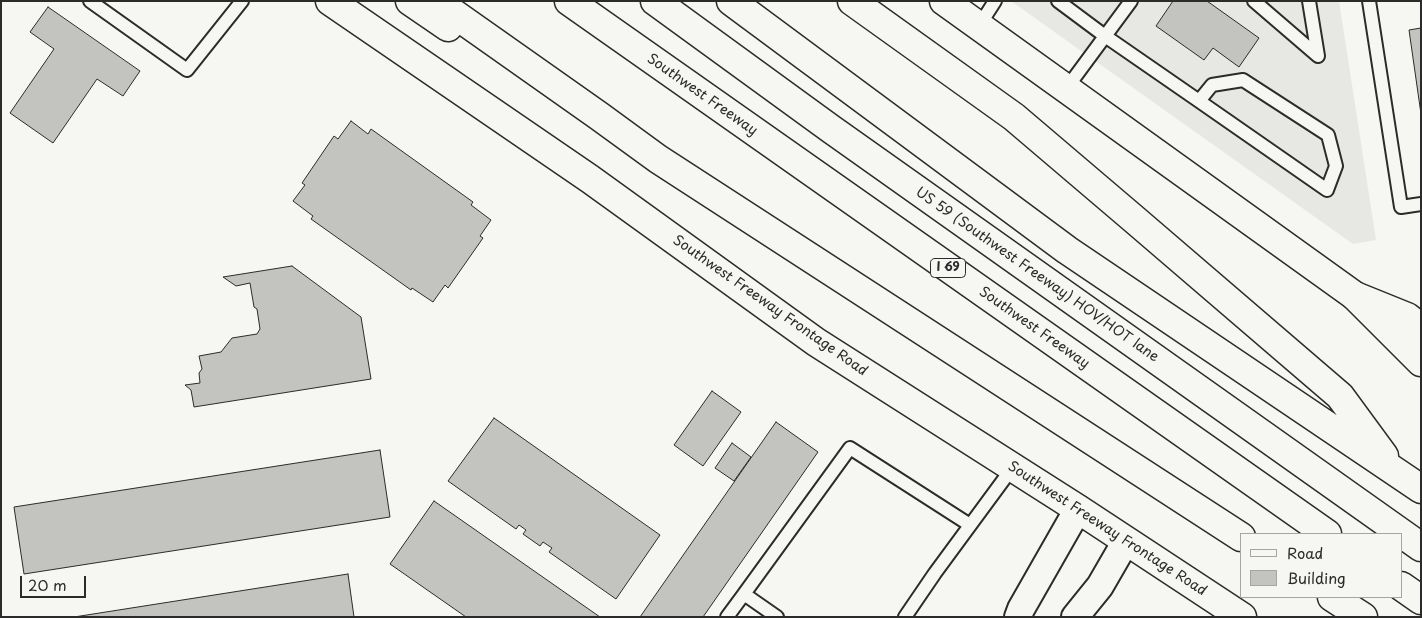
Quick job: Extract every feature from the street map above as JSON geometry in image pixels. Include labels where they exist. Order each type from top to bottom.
[{"type":"main road","name":"Southwest Freeway Frontage Road","points":[[330,1],[590,179],[816,342],[1013,467],[1242,617]]},
{"type":"main road","points":[[410,1],[593,126],[658,159]]},
{"type":"main road","points":[[436,1],[682,175],[1240,536]]},
{"type":"main road","name":"Southwest Freeway","points":[[568,1],[1326,533]]},
{"type":"main road","name":"US 59 (Southwest Freeway) HOV/HOT lane","points":[[655,1],[847,140],[1401,533]]},
{"type":"main road","points":[[731,1],[1067,250],[1421,489]]},
{"type":"main road","points":[[852,1],[1014,117],[1310,370],[1340,396],[1396,472]]},
{"type":"main road","points":[[944,1],[1355,296],[1421,362]]},
{"type":"main road","points":[[1355,296],[1407,317],[1421,328]]},
{"type":"main road","name":"US 59 (Southwest Freeway) HOV/HOT lane","points":[[1402,534],[1421,547]]},
{"type":"main road","points":[[1402,587],[1421,600]]},
{"type":"main road","points":[[1334,598],[1363,617]]},
{"type":"street","points":[[1018,617],[1078,509]]},
{"type":"street","points":[[1075,617],[1100,586],[1126,541]]},
{"type":"lane","points":[[90,1],[187,70],[242,1]]},
{"type":"lane","points":[[979,26],[995,1]]},
{"type":"lane","points":[[1058,1],[1105,36],[1199,101],[1216,112],[1328,190],[1336,166],[1328,135],[1243,80],[1212,85],[1199,101]]},
{"type":"lane","points":[[1066,89],[1131,1]]},
{"type":"lane","points":[[1254,1],[1318,56],[1309,1]]},
{"type":"lane","points":[[1369,1],[1401,207],[1421,204]]},
{"type":"lane","points":[[727,617],[850,448],[970,525]]},
{"type":"lane","points":[[905,617],[1013,467]]},
{"type":"lane","points":[[744,594],[777,617]]},
{"type":"shaded area","points":[[1011,1],[1339,1],[1376,240],[1353,244]]},
{"type":"building","points":[[1173,1],[1207,1],[1259,38],[1239,67],[1213,48],[1204,60],[1156,26]]},
{"type":"building","points":[[48,7],[140,71],[123,96],[97,79],[53,143],[10,113],[54,49],[30,32]]},
{"type":"building","points":[[1421,28],[1421,114],[1409,30]]},
{"type":"building","points":[[351,121],[368,134],[371,129],[473,202],[471,205],[491,220],[480,236],[483,238],[448,288],[445,285],[433,302],[412,288],[411,290],[311,219],[313,216],[293,201],[305,185],[302,183],[334,136],[338,139]]},
{"type":"building","points":[[292,266],[361,317],[371,379],[194,407],[191,390],[185,385],[200,383],[199,373],[202,369],[199,356],[221,352],[232,338],[257,334],[260,329],[250,283],[236,286],[223,277]]},
{"type":"building","points":[[712,391],[741,412],[703,466],[674,445]]},
{"type":"building","points":[[494,418],[660,535],[616,599],[549,552],[552,548],[543,542],[540,546],[523,534],[526,530],[519,525],[516,529],[448,481]]},
{"type":"building","points":[[776,422],[818,452],[703,617],[640,617]]},
{"type":"building","points":[[732,443],[751,457],[734,481],[715,468]]},
{"type":"building","points":[[380,450],[390,517],[24,574],[14,507]]},
{"type":"building","points":[[434,501],[600,617],[466,617],[390,564]]},
{"type":"building","points":[[348,574],[354,617],[74,617]]}]
